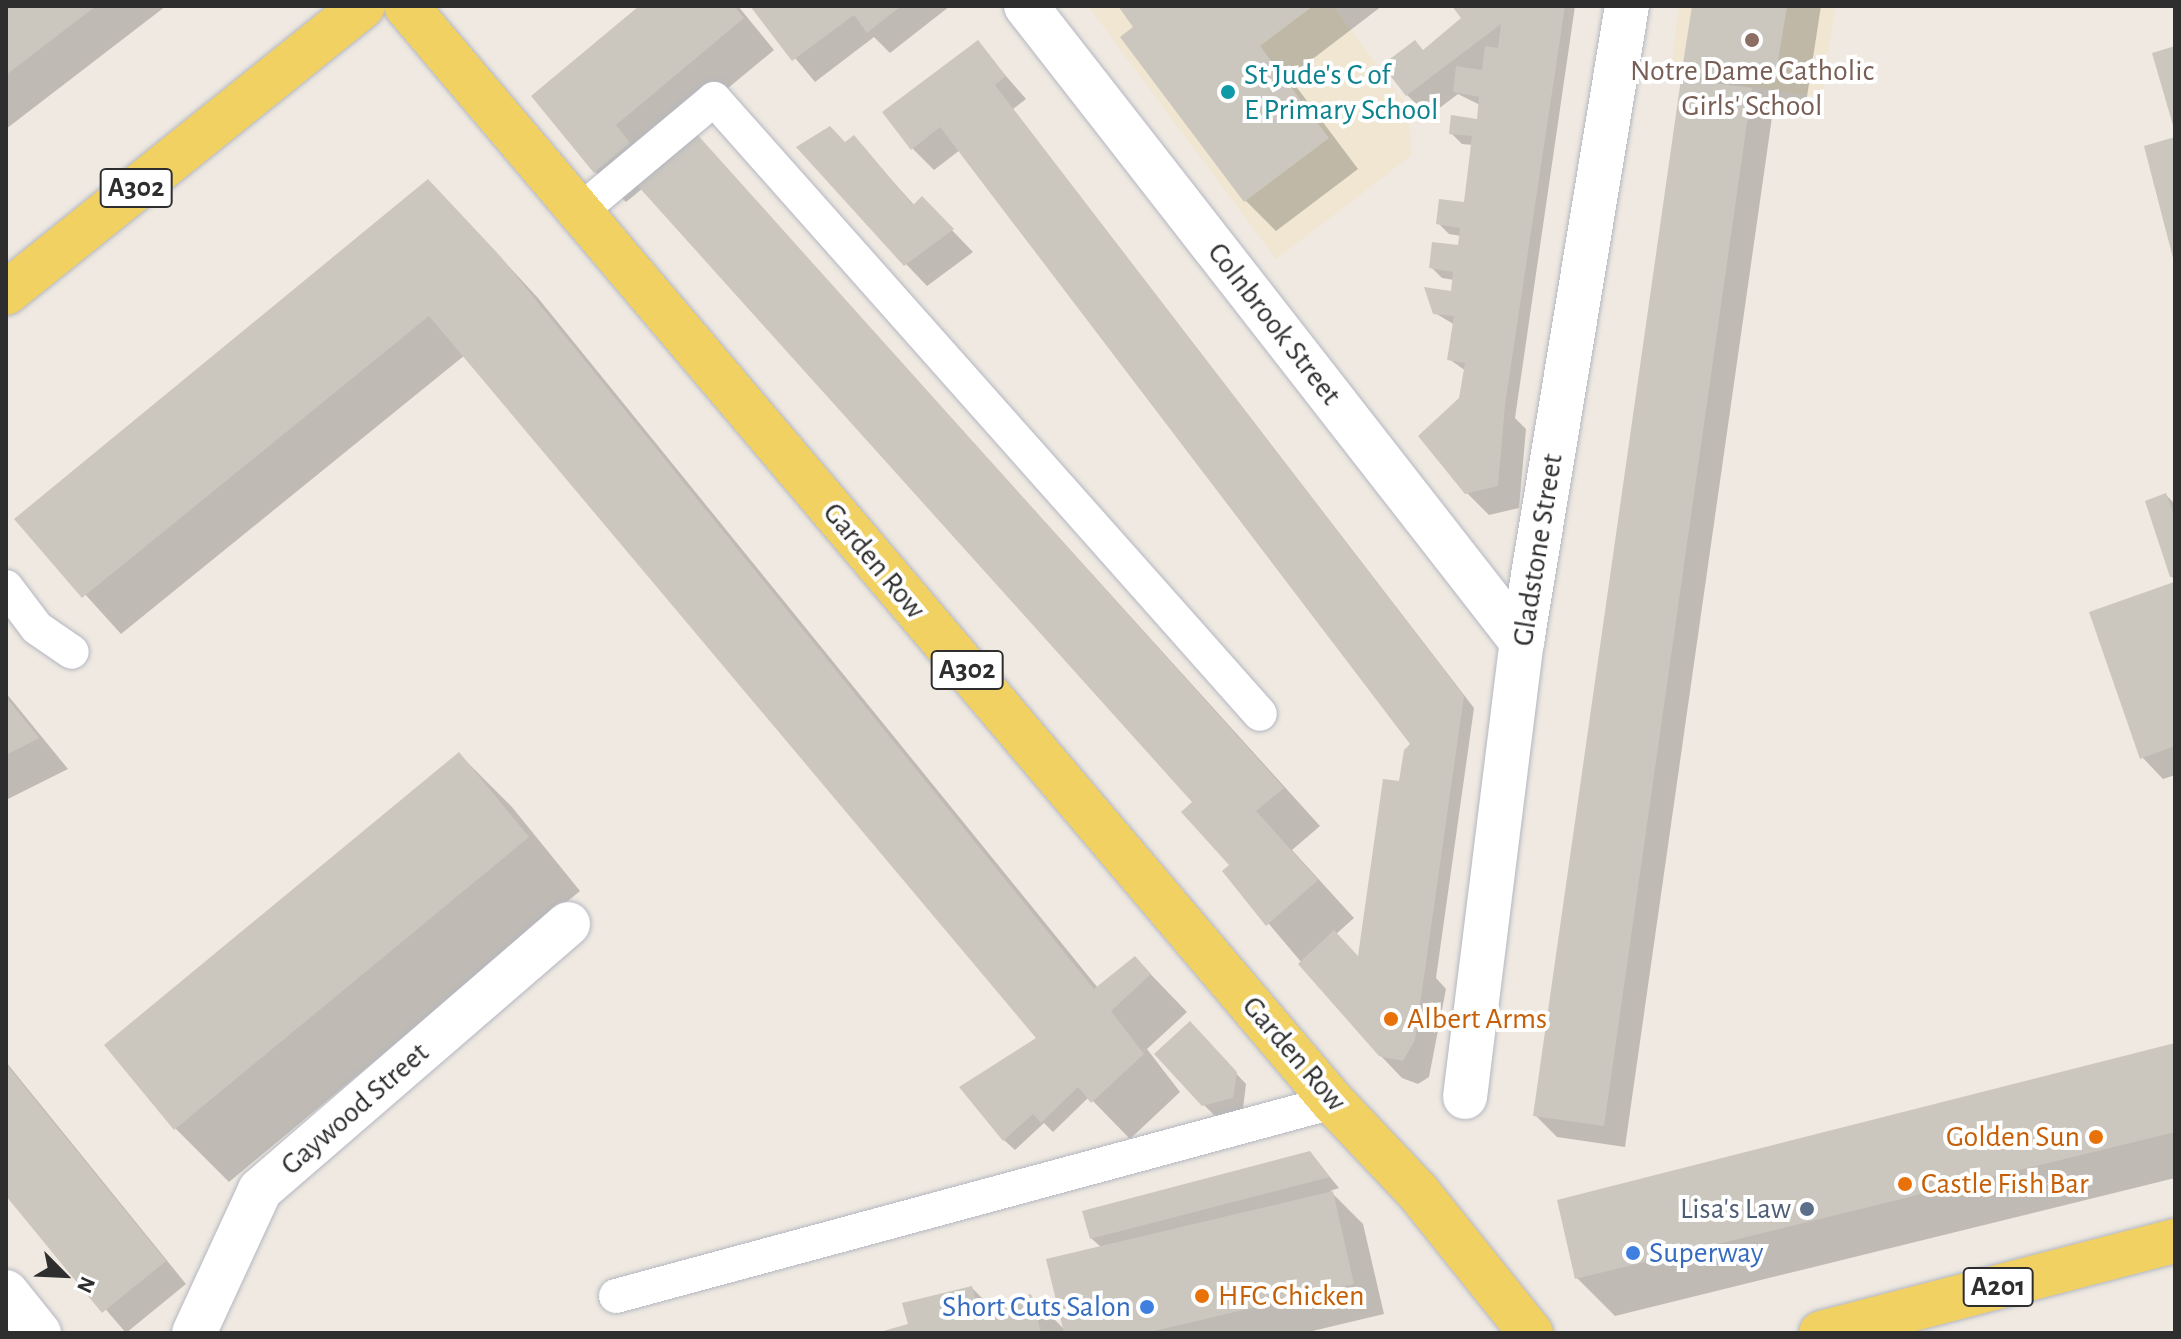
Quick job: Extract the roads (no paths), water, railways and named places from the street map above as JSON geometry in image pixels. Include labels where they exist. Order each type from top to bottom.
[{"type":"main road","name":"A302","points":[[6,293],[363,6]]},
{"type":"main road","name":"Garden Row","points":[[406,6],[1333,1102],[1418,1192],[1531,1333]]},
{"type":"main road","name":"A201","points":[[1821,1333],[2175,1241]]},
{"type":"street","name":"Colnbrook Street","points":[[1026,6],[1522,642]]},
{"type":"street","name":"Gladstone Street","points":[[1465,1097],[1522,642],[1627,6]]},
{"type":"street","name":"Gaywood Street","points":[[194,1333],[260,1190],[568,924]]},
{"type":"street","points":[[6,1292],[39,1333]]},
{"type":"lane","points":[[579,212],[714,99],[1260,714]]},
{"type":"lane","points":[[6,587],[37,628],[72,652]]},
{"type":"lane","points":[[616,1296],[1333,1102]]},
{"type":"place","name":"Notre Dame Catholic Girls' School","points":[[1752,40]]},
{"type":"place","name":"St Jude's C of E Primary School","points":[[1228,92]]},
{"type":"place","name":"Albert Arms","points":[[1391,1019]]},
{"type":"place","name":"Golden Sun","points":[[2096,1137]]},
{"type":"place","name":"Castle Fish Bar","points":[[1905,1184]]},
{"type":"place","name":"Lisa's Law","points":[[1807,1209]]},
{"type":"place","name":"Superway","points":[[1633,1253]]},
{"type":"place","name":"HFC Chicken","points":[[1202,1296]]},
{"type":"place","name":"Short Cuts Salon","points":[[1147,1307]]}]
